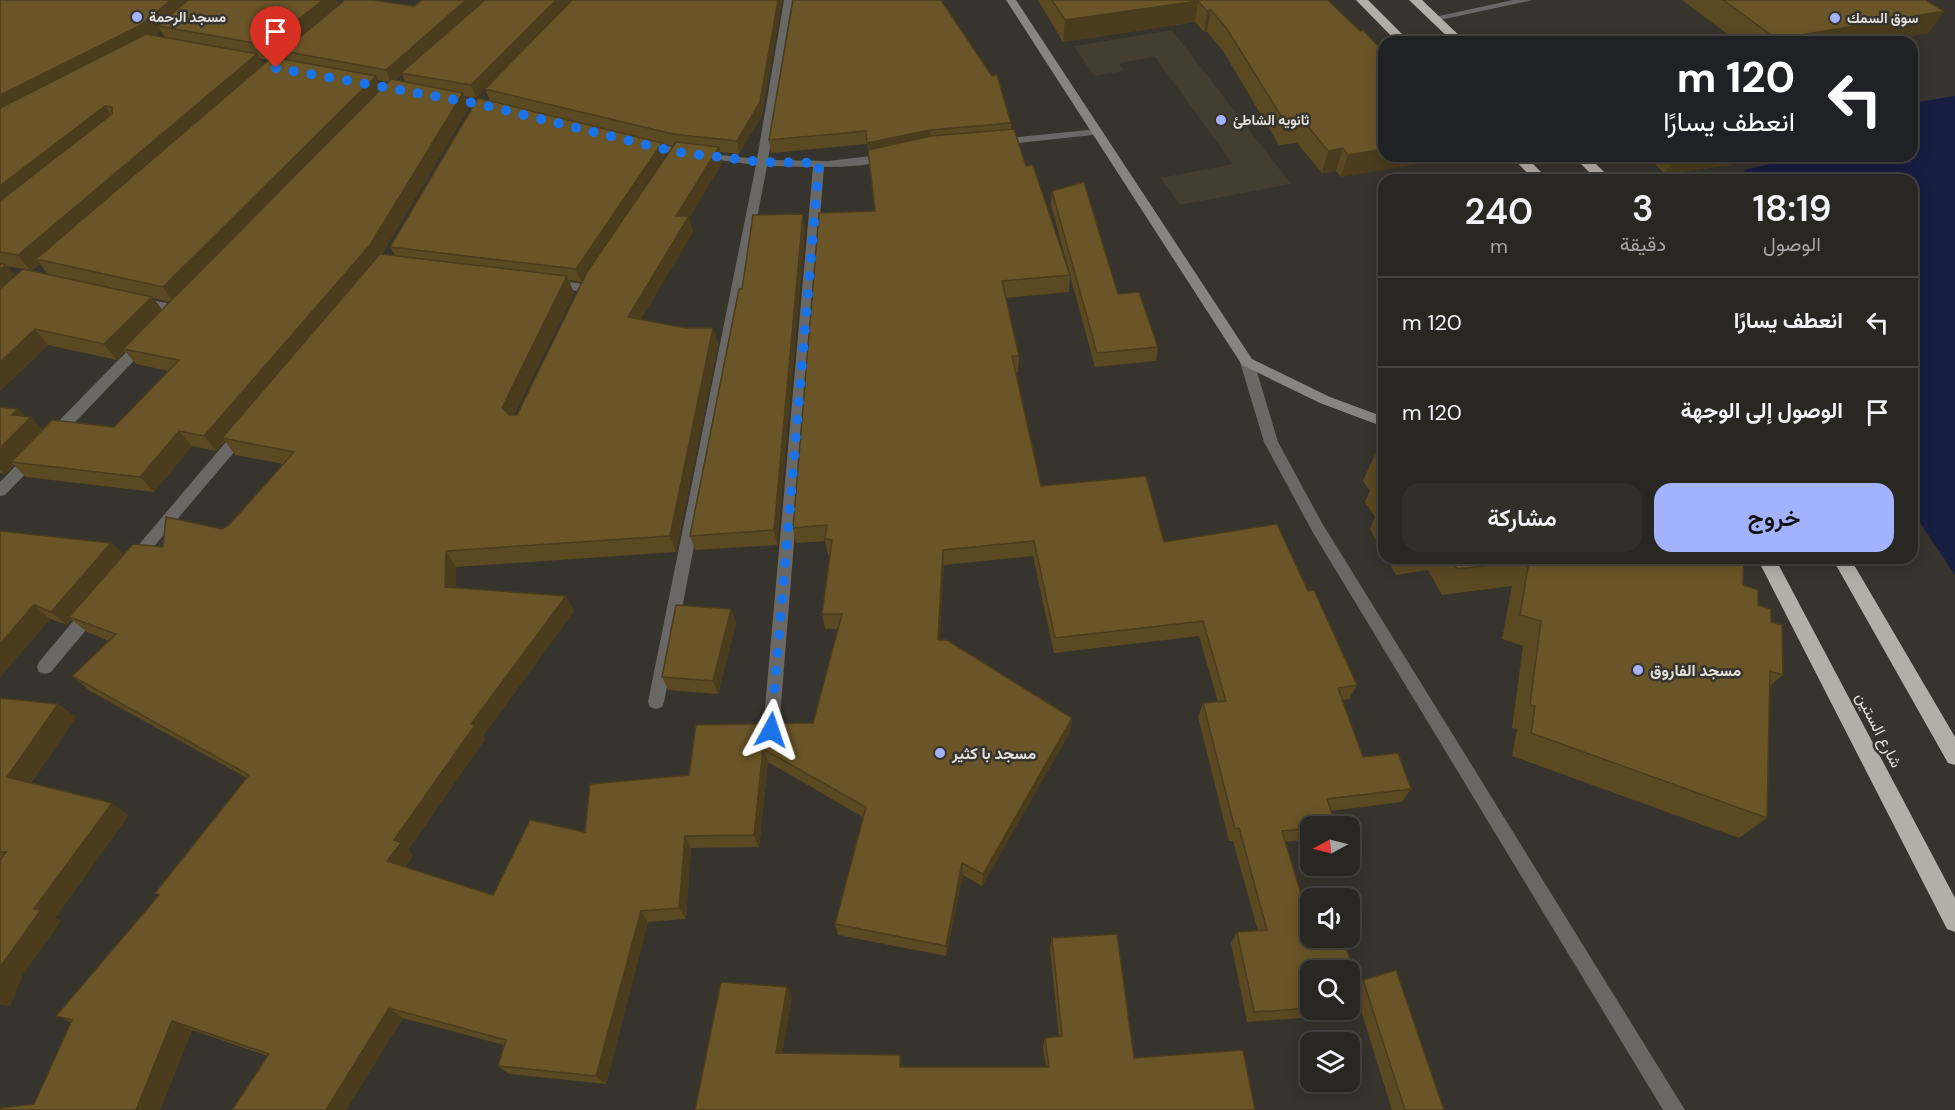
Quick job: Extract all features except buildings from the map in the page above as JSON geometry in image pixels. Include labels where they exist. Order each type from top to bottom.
[{"type":"highway","points":[[1362,0],[1398,36]]},
{"type":"highway","points":[[1415,0],[1454,36]]},
{"type":"highway","points":[[1524,162],[1536,174]]},
{"type":"highway","points":[[1586,162],[1599,174]]},
{"type":"highway","name":"شارع الستين","points":[[1769,564],[1955,921]]},
{"type":"highway","points":[[1844,564],[1955,756]]},
{"type":"street","points":[[656,702],[762,162],[789,0]]},
{"type":"street","points":[[1011,0],[1247,362],[1270,442],[1317,527],[1675,1110]]},
{"type":"street","points":[[1435,18],[1528,0]]},
{"type":"street","points":[[437,96],[502,110]]},
{"type":"street","points":[[991,142],[1098,132]]},
{"type":"street","points":[[630,141],[673,157],[762,162],[865,162],[898,155]]},
{"type":"street","points":[[771,730],[819,163]]},
{"type":"street","points":[[538,282],[586,288]]},
{"type":"street","points":[[129,299],[176,309]]},
{"type":"street","points":[[0,491],[152,334]]},
{"type":"street","points":[[1247,362],[1325,400],[1378,420]]},
{"type":"street","points":[[130,566],[253,419]]},
{"type":"street","points":[[45,667],[99,603]]},
{"type":"shaded area","name":"ثانويه الشاطئ","points":[[1172,30],[1291,184],[1180,205],[1161,178],[1233,164],[1155,57],[1119,63],[1124,71],[1094,76],[1074,46]]},
{"type":"water","points":[[1955,96],[1955,575],[1918,520],[1918,174],[1740,174],[1747,169],[1780,162],[1918,162],[1918,102]]},
{"type":"place","name":"مسجد الرحمة","points":[[137,17]]},
{"type":"place","name":"سوق السمك","points":[[1835,18]]},
{"type":"place","name":"ثانويه الشاطئ","points":[[1221,120]]},
{"type":"place","name":"مسجد الفاروق","points":[[1638,670]]},
{"type":"place","name":"مسجد با كثير","points":[[940,753]]},
{"type":"route","points":[[276,68],[479,104],[676,152],[762,162],[819,163],[771,730]]}]
